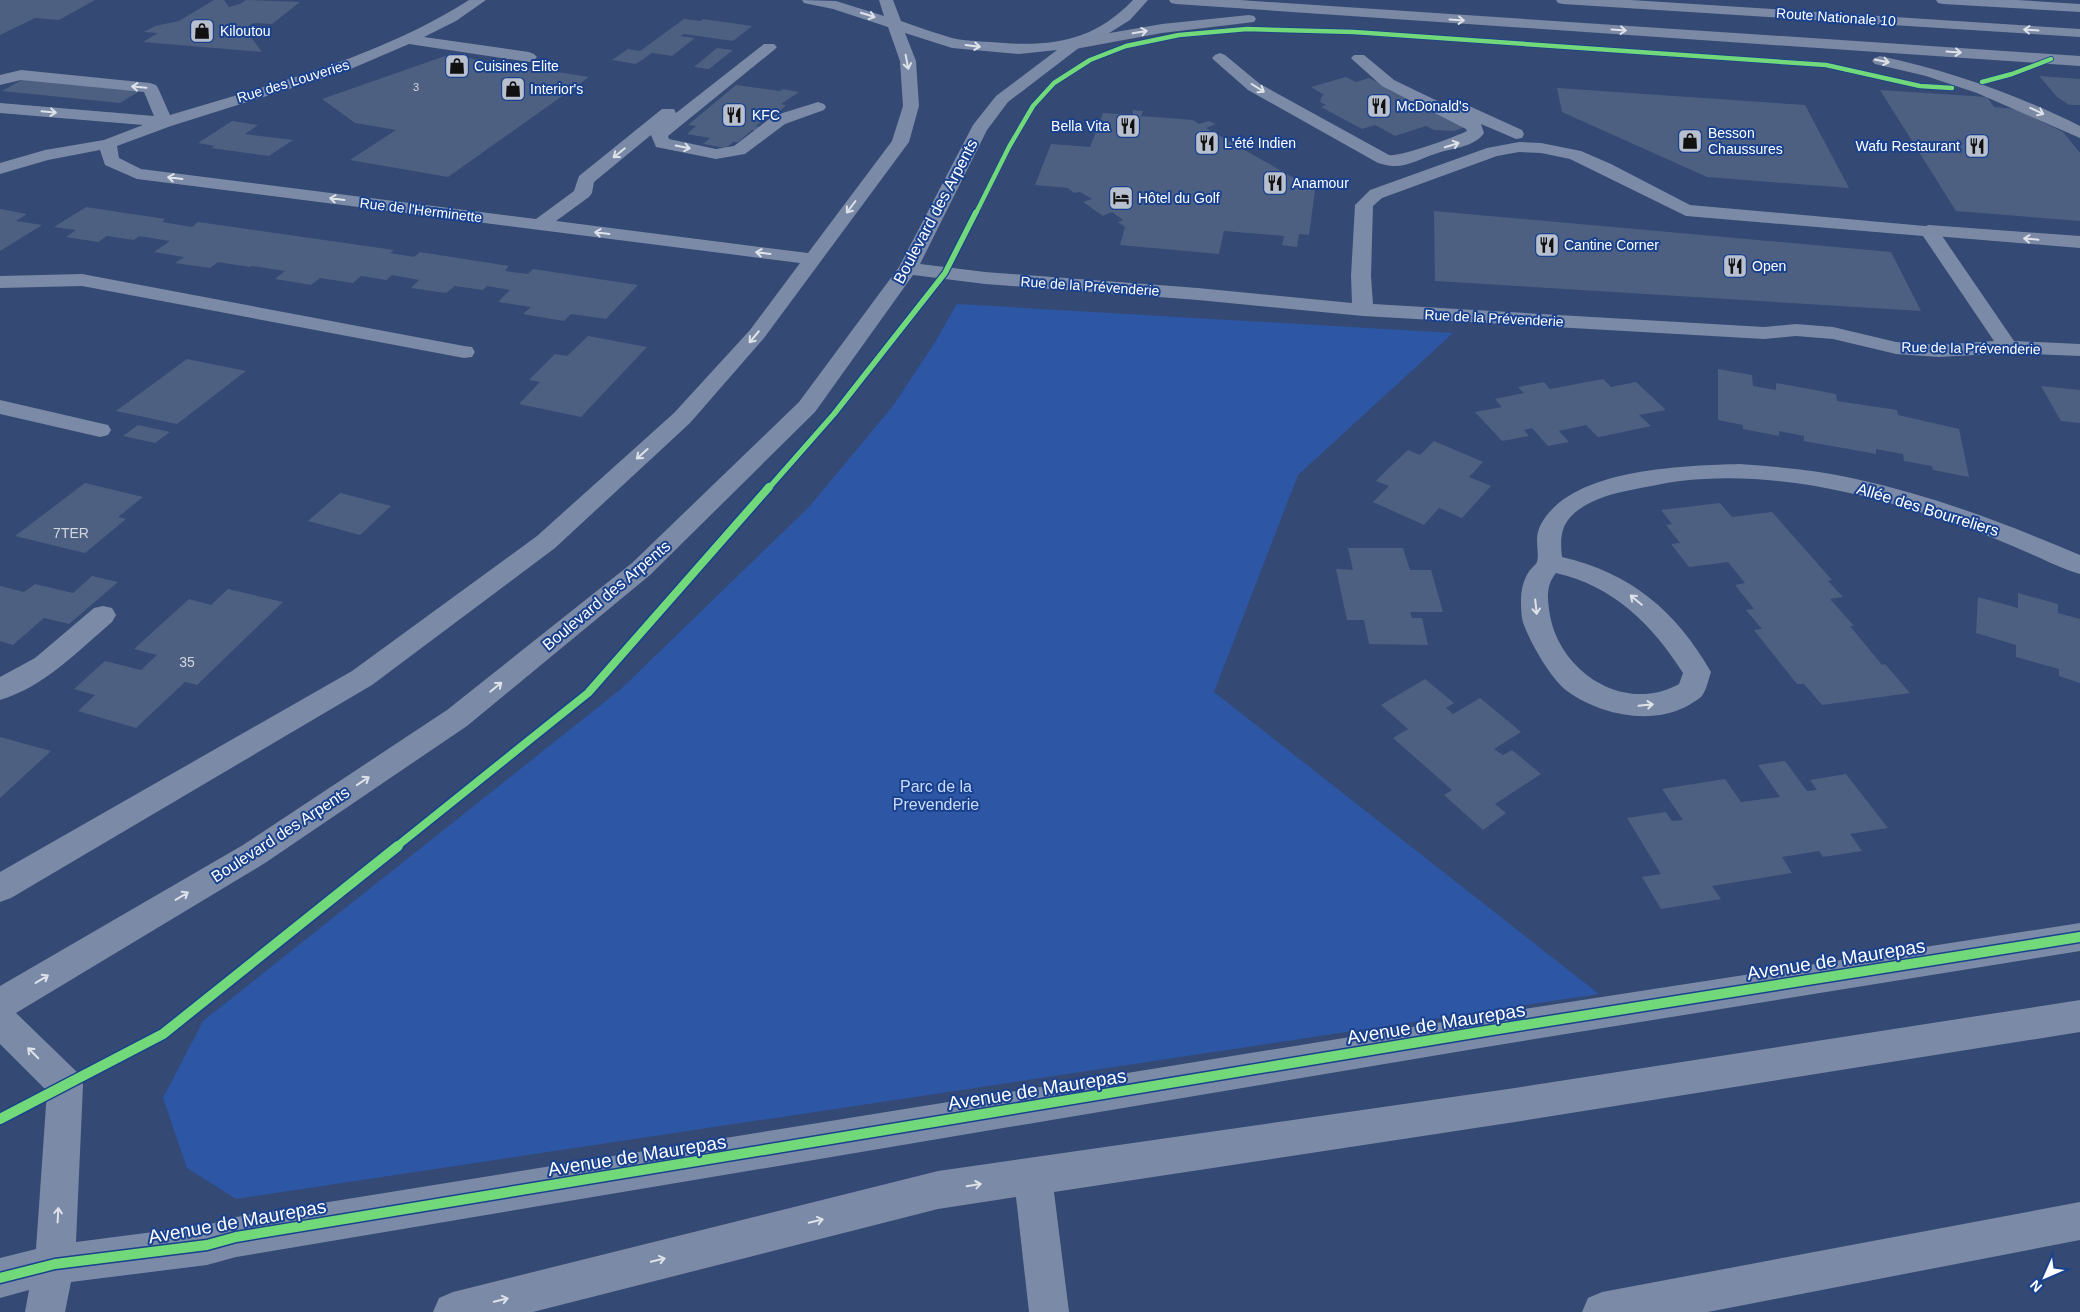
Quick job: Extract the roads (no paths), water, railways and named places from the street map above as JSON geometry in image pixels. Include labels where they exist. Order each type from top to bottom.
[{"type":"main road","points":[[1176,0],[2080,61]]},
{"type":"main road","name":"Route Nationale 10","points":[[1563,0],[2080,33]]},
{"type":"main road","points":[[1712,0],[1755,3],[1796,14]]},
{"type":"main road","points":[[1075,44],[1142,31],[1209,22],[1273,18],[1382,23],[1408,16]]},
{"type":"main road","points":[[1766,40],[1808,52],[1889,62],[1971,84],[2013,100],[2080,133]]},
{"type":"main road","points":[[1929,230],[2080,242]]},
{"type":"street","name":"Rue des Louveries","points":[[165,122],[340,68],[451,18],[479,0]]},
{"type":"street","points":[[809,0],[836,5],[952,44],[1019,49],[1075,44],[1101,32],[1126,17],[1141,0]]},
{"type":"street","points":[[0,888],[362,678],[546,542],[682,418],[757,334],[900,142],[911,106],[908,61],[886,0]]},
{"type":"street","points":[[1943,0],[2080,8]]},
{"type":"street","name":"Rue des Louveries","points":[[413,36],[439,10],[440,5]]},
{"type":"street","points":[[413,36],[529,57]]},
{"type":"street","name":"Boulevard des Arpents","points":[[0,1004],[254,854],[457,718],[641,569],[807,407],[908,268],[979,129],[1002,100],[1075,44]]},
{"type":"street","points":[[539,225],[583,193],[585,180],[761,46],[659,134],[662,143],[716,154],[739,150],[778,120],[818,107]]},
{"type":"street","points":[[1220,58],[1254,87],[1378,156],[1389,160],[1399,161],[1431,149],[1457,143],[1474,135],[1476,130],[1474,126],[1388,83],[1359,58],[1516,134]]},
{"type":"street","points":[[0,80],[21,76],[150,88],[165,122]]},
{"type":"street","points":[[0,108],[165,122]]},
{"type":"street","points":[[0,169],[46,156],[108,144],[165,122]]},
{"type":"street","points":[[1337,132],[1389,143],[1431,149]]},
{"type":"street","name":"Rue de l'Herminette","points":[[108,144],[111,161],[137,174],[811,259]]},
{"type":"street","points":[[1363,310],[1361,276],[1364,205],[1376,194],[1504,148],[1540,148],[1574,155],[1605,168],[1686,210],[1929,230],[1987,320],[2008,347]]},
{"type":"street","name":"Rue de la Prévenderie","points":[[908,268],[985,278],[1198,294],[1363,310],[1764,333],[1796,330],[1833,333],[1896,348],[1939,351],[2008,347],[2080,350]]},
{"type":"street","points":[[0,282],[82,280],[464,352]]},
{"type":"street","points":[[0,407],[100,430]]},
{"type":"street","name":"Allée des Bourreliers","points":[[1550,562],[1548,542],[1552,526],[1570,505],[1595,490],[1677,473],[1736,471],[1841,483],[1893,494],[2020,538],[2080,565]]},
{"type":"street","points":[[1550,562],[1598,578],[1629,593],[1655,615],[1678,642],[1697,672],[1691,690],[1670,702],[1638,706],[1604,699],[1576,682],[1557,661],[1537,624],[1534,597],[1538,578],[1550,562]]},
{"type":"street","points":[[0,690],[45,665],[103,615]]},
{"type":"street","name":"Avenue de Maurepas","points":[[0,1278],[55,1264],[207,1245],[236,1237],[1486,1031],[2080,937]]},
{"type":"street","points":[[453,1312],[938,1190],[1515,1104],[2080,1016]]},
{"type":"street","points":[[0,1020],[65,1085],[55,1264],[46,1312]]},
{"type":"street","points":[[1033,1176],[1049,1312]]},
{"type":"street","points":[[1602,1312],[2080,1221]]},
{"type":"place","name":"Kiloutou","points":[[202,31]]},
{"type":"place","name":"Cuisines Elite","points":[[457,66]]},
{"type":"place","name":"Interior's","points":[[513,89]]},
{"type":"place","name":"McDonald's","points":[[1379,106]]},
{"type":"place","name":"KFC","points":[[734,115]]},
{"type":"place","name":"Bella Vita","points":[[1128,126]]},
{"type":"place","name":"Besson Chaussures","points":[[1690,141]]},
{"type":"place","name":"L'été Indien","points":[[1207,143]]},
{"type":"place","name":"Wafu Restaurant","points":[[1977,146]]},
{"type":"place","name":"Anamour","points":[[1275,183]]},
{"type":"place","name":"Hôtel du Golf","points":[[1121,198]]},
{"type":"place","name":"Cantine Corner","points":[[1547,245]]},
{"type":"place","name":"Open","points":[[1735,266]]},
{"type":"park label","name":"Parc de la Prevenderie","points":[[936,795]]}]
